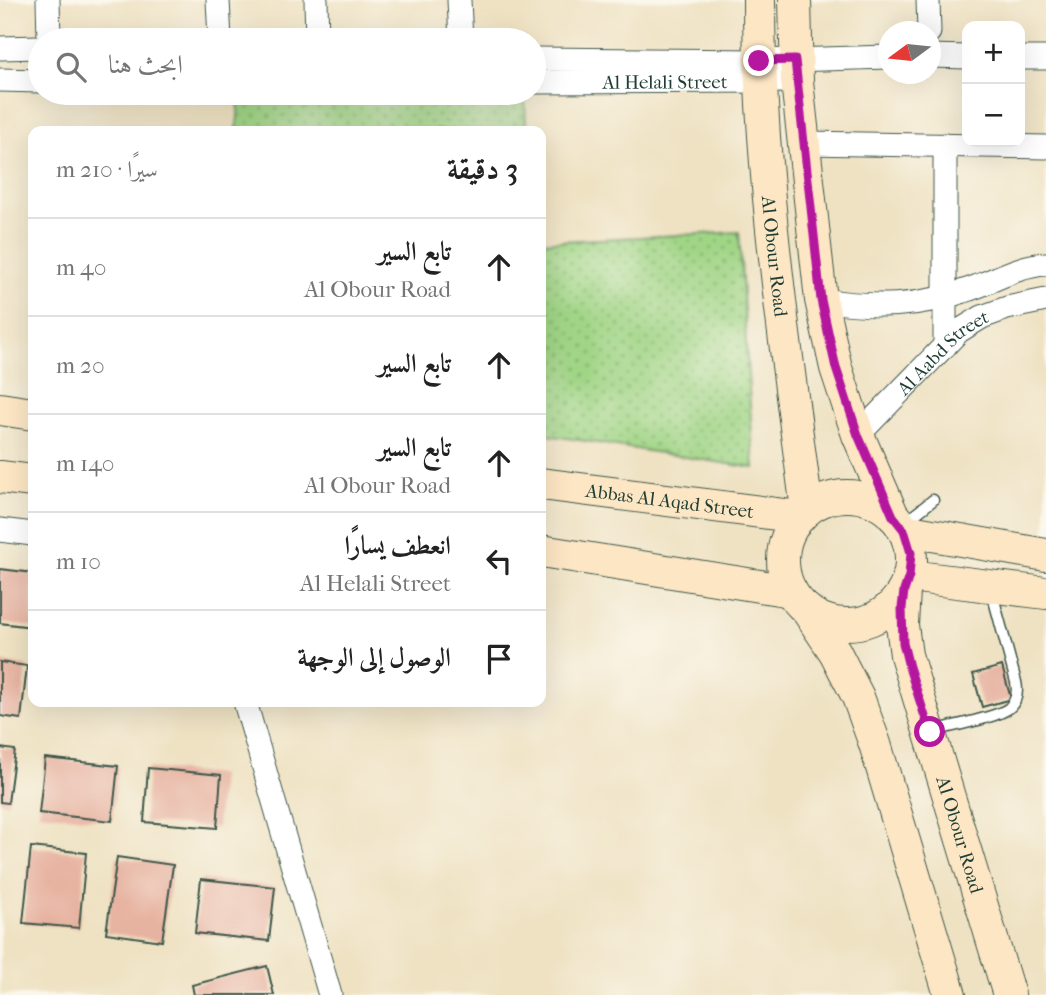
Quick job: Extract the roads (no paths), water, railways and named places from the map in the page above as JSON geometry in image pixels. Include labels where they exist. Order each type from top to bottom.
[{"type":"street","points":[[48,0],[49,28]]},
{"type":"street","points":[[218,0],[219,28]]},
{"type":"street","points":[[316,0],[317,28]]},
{"type":"street","points":[[459,0],[460,28]]},
{"type":"street","name":"Al Obour Road","points":[[759,0],[760,71],[803,514]]},
{"type":"street","name":"Al Obour Road","points":[[795,0],[796,71],[821,300],[836,368],[858,435],[899,524]]},
{"type":"street","points":[[928,0],[929,21]]},
{"type":"street","points":[[0,48],[28,47]]},
{"type":"street","points":[[941,56],[962,57]]},
{"type":"street","points":[[1025,58],[1046,58]]},
{"type":"street","name":"Al Helali Street","points":[[546,81],[796,71],[878,59]]},
{"type":"street","name":"Al Helali Street","points":[[546,60],[760,71]]},
{"type":"street","points":[[0,80],[28,81]]},
{"type":"street","points":[[804,143],[962,145]]},
{"type":"street","points":[[945,145],[945,346]]},
{"type":"street","points":[[1025,145],[1046,147]]},
{"type":"street","name":"Al Aabd Street","points":[[821,300],[862,306],[902,306],[943,298],[1016,269],[1046,264]]},
{"type":"street","name":"Al Aabd Street","points":[[858,435],[959,331],[982,317],[1007,307],[1046,300]]},
{"type":"street","points":[[0,409],[28,413]]},
{"type":"street","points":[[0,477],[28,480]]},
{"type":"street","name":"Abbas Al Aqad Street","points":[[546,485],[803,514]]},
{"type":"street","points":[[546,552],[799,601],[826,621],[849,625],[871,620],[890,609],[907,583],[911,553],[899,524],[878,504],[860,497],[823,501],[803,514],[789,534],[784,553],[785,573],[799,601],[835,652],[858,697],[875,744],[950,995]]},
{"type":"street","points":[[899,524],[1046,555]]},
{"type":"street","points":[[0,530],[28,533]]},
{"type":"street","points":[[907,583],[1046,593]]},
{"type":"street","name":"Al Obour Road","points":[[907,583],[902,625],[906,655],[1009,995]]},
{"type":"street","points":[[246,707],[330,995]]},
{"type":"lane","points":[[899,524],[933,500]]},
{"type":"lane","points":[[930,732],[1003,711],[1009,708],[1017,696],[1016,682],[990,587]]}]
